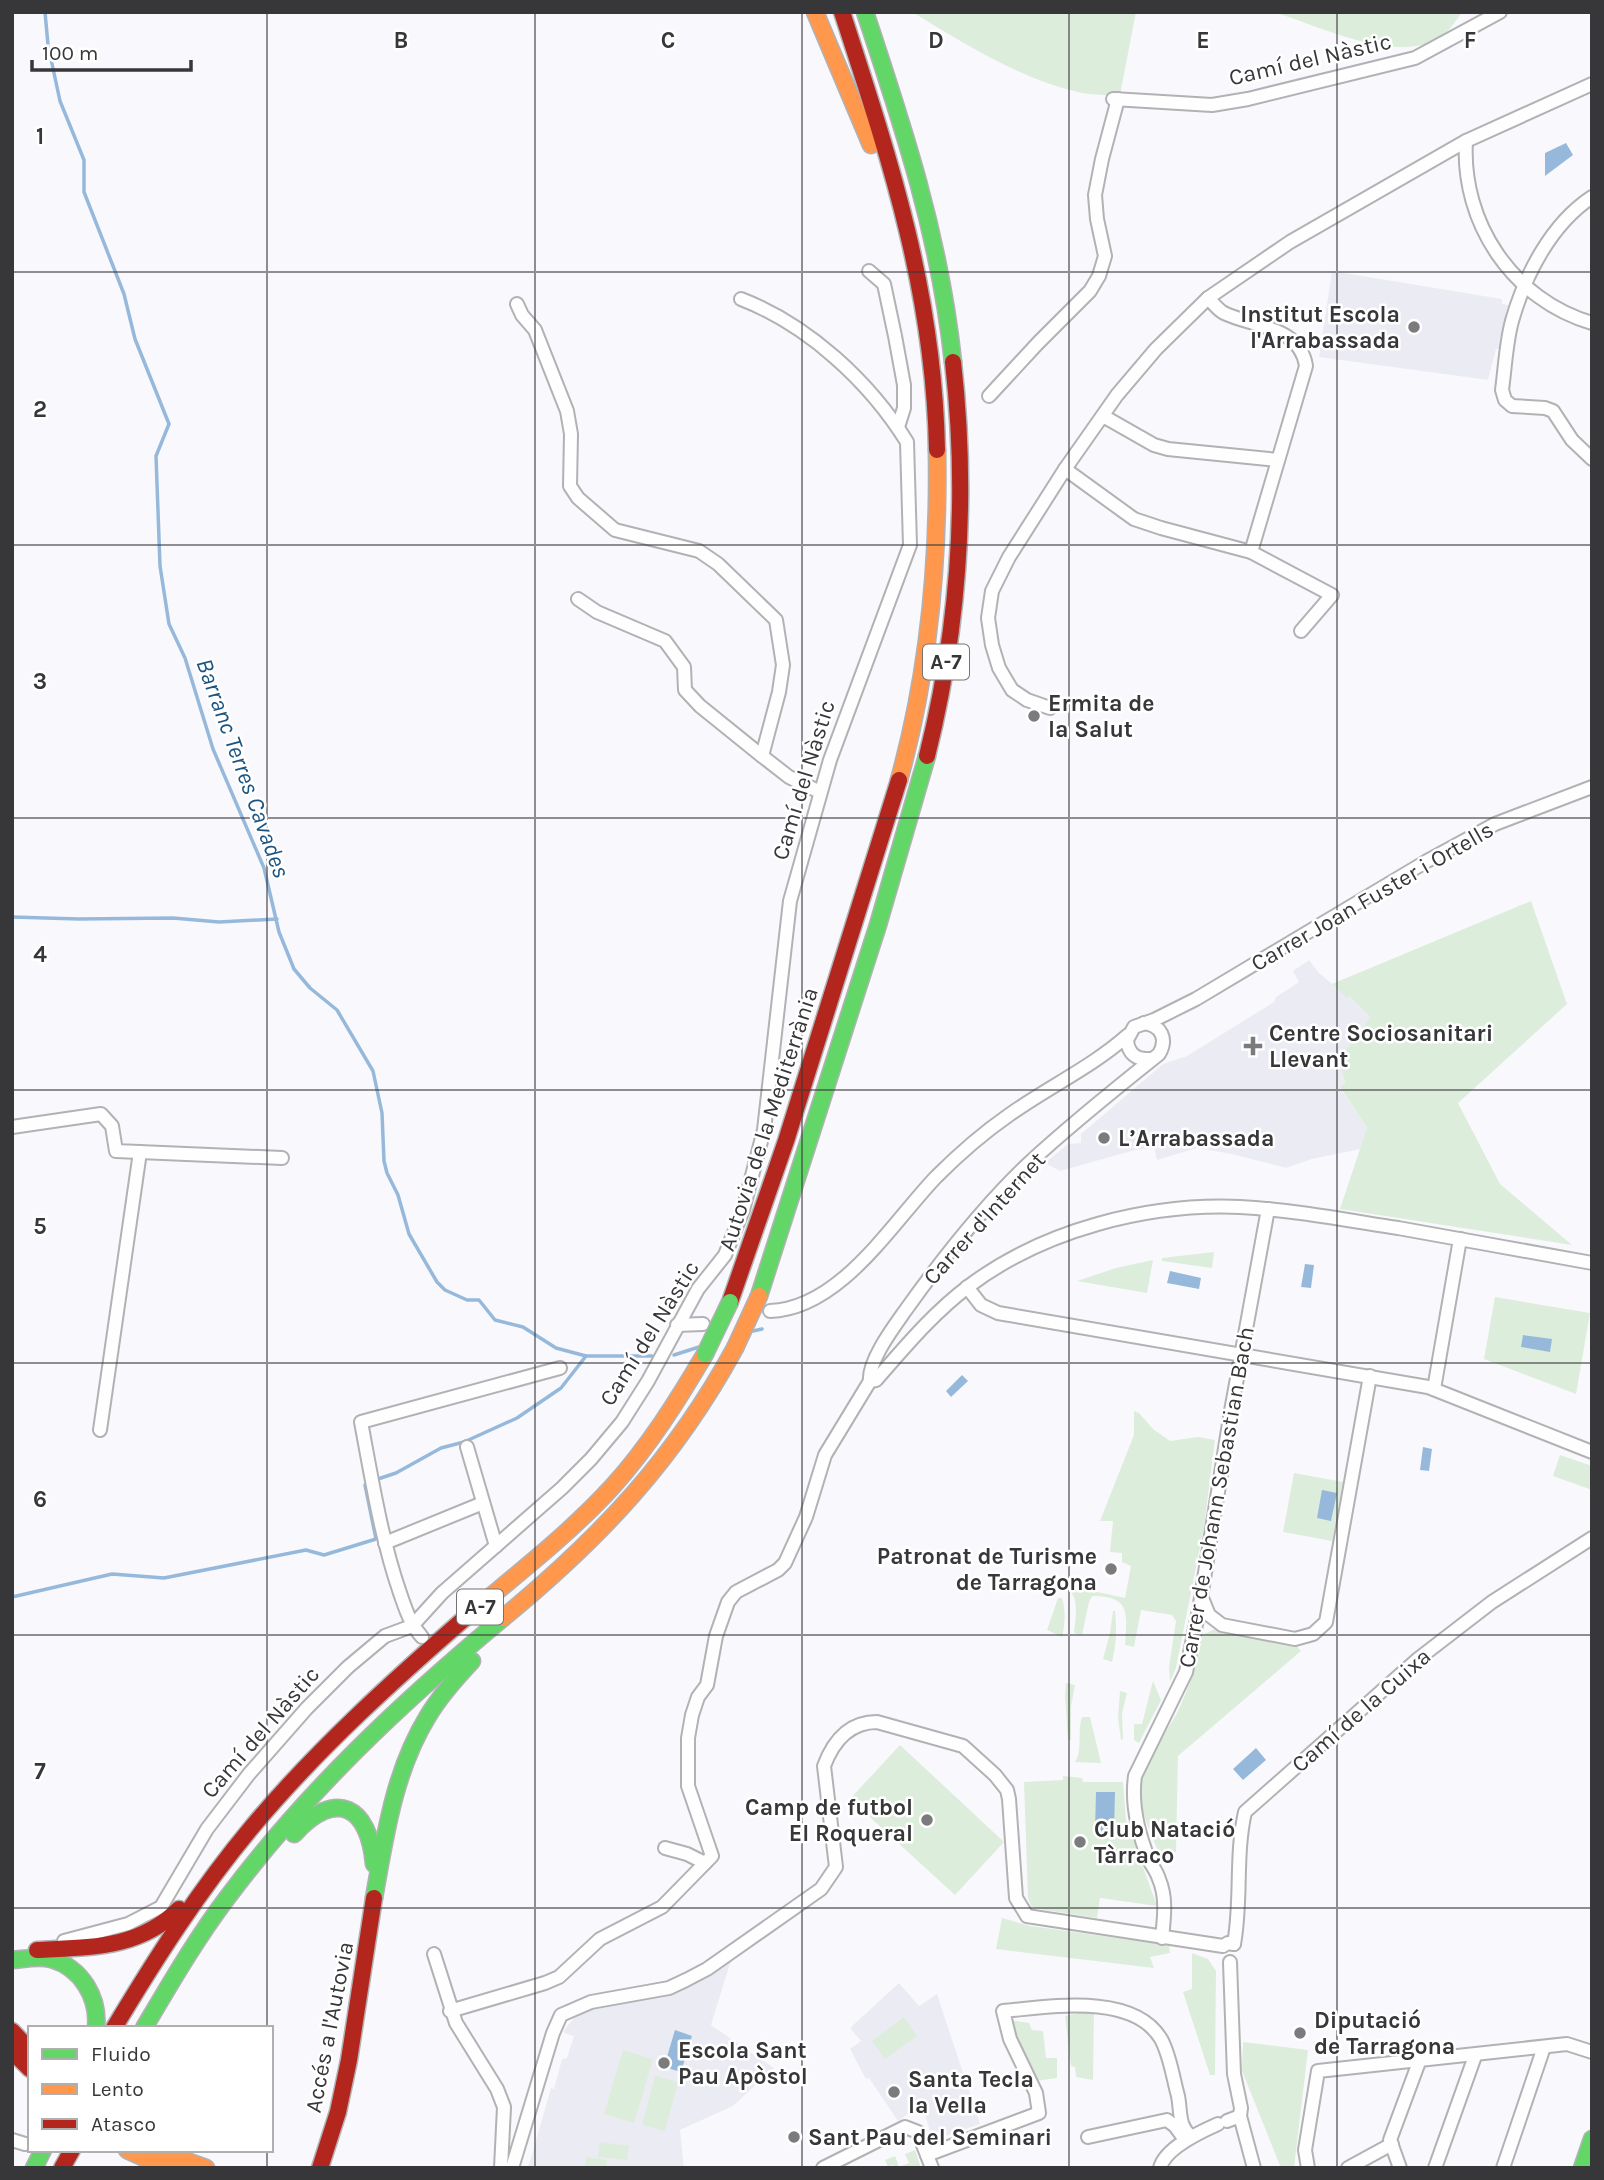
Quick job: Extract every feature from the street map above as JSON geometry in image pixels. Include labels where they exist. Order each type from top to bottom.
[{"type":"main road","points":[[815,12],[890,191],[911,279],[938,446]]},
{"type":"main road","name":"Autovia de la Mediterrània","points":[[115,2026],[173,1932],[237,1845],[282,1792],[408,1669],[597,1502],[645,1447],[681,1396],[705,1354],[730,1302],[773,1183],[891,809],[911,737],[933,608],[939,522],[938,446],[932,365],[920,277],[899,191],[842,12]]},
{"type":"main road","name":"Autovia de la Mediterrània","points":[[145,2026],[226,1900],[271,1842],[337,1768],[421,1688],[568,1563],[615,1516],[663,1461],[702,1408],[735,1348],[759,1296],[785,1222],[911,818],[931,741],[953,619],[960,527],[959,450],[953,363],[940,269],[923,193],[865,12]]},
{"type":"main road","points":[[877,12],[894,76],[895,101]]},
{"type":"main road","points":[[374,1898],[393,1794],[421,1725],[460,1673],[568,1563]]},
{"type":"main road","points":[[195,1948],[217,1927],[293,1834],[324,1810],[350,1811],[359,1817],[370,1831],[374,1860],[374,1898]]},
{"type":"main road","points":[[37,1950],[116,1943],[141,1938],[177,1912],[214,1863],[237,1845]]},
{"type":"main road","name":"Accés a l'Autovia","points":[[322,2166],[338,2112],[349,2060],[374,1898]]},
{"type":"main road","name":"Camí del Nàstic","points":[[12,1952],[37,1950]]},
{"type":"main road","points":[[12,1960],[43,1958],[53,1960],[73,1971],[89,1989],[94,2000],[96,2026]]},
{"type":"main road","points":[[12,2031],[28,2048]]},
{"type":"main road","points":[[12,2050],[28,2067]]},
{"type":"main road","points":[[1582,2168],[1592,2138]]},
{"type":"main road","points":[[34,2168],[42,2152]]},
{"type":"main road","points":[[62,2168],[71,2152]]},
{"type":"main road","points":[[131,2152],[167,2168]]},
{"type":"main road","points":[[162,2152],[206,2168]]},
{"type":"street","name":"Camí del Nàstic","points":[[989,396],[1090,291],[1099,276],[1105,256],[1095,195],[1115,99],[1212,105],[1248,99],[1415,58],[1439,47],[1487,15],[1500,12]]},
{"type":"street","points":[[1050,708],[1027,700],[1012,690],[999,667],[988,618],[992,591],[1009,557],[1065,469],[1156,349],[1208,298],[1290,242],[1466,141],[1591,87]]},
{"type":"street","points":[[1466,141],[1467,175],[1478,219],[1497,255],[1525,287],[1562,313],[1592,323]]},
{"type":"street","points":[[1592,197],[1568,216],[1554,233],[1531,271],[1512,322],[1502,390],[1505,400],[1512,406],[1553,411],[1572,440],[1592,459]]},
{"type":"street","points":[[869,271],[884,284],[895,336],[904,385],[904,408],[898,427]]},
{"type":"street","points":[[1208,298],[1221,312],[1287,336],[1305,356],[1306,366],[1251,552]]},
{"type":"street","points":[[741,299],[774,314],[813,340],[863,384],[898,427]]},
{"type":"street","points":[[517,304],[522,315],[535,330],[568,411],[571,434],[570,486],[578,498],[615,530],[699,551],[718,564],[776,620],[783,665],[779,692],[762,756]]},
{"type":"street","points":[[1103,416],[1168,449],[1278,460]]},
{"type":"street","name":"Camí del Nàstic","points":[[37,1950],[78,1936],[128,1924],[161,1907],[207,1829],[265,1755],[348,1667],[385,1636],[412,1626],[442,1593],[562,1488],[599,1450],[622,1422],[648,1381],[698,1289],[725,1255],[743,1210],[764,1130],[790,901],[820,792],[910,545],[907,442],[898,427]]},
{"type":"street","points":[[1065,469],[1134,519],[1251,552],[1332,595],[1301,631]]},
{"type":"street","points":[[578,599],[597,612],[665,641],[684,667],[685,690],[700,706],[789,777],[820,792]]},
{"type":"street","name":"Carrer Joan Fuster i Ortells","points":[[1144,1023],[1196,999],[1427,861],[1484,830],[1592,787]]},
{"type":"street","name":"Carrer Joan Fuster i Ortells","points":[[1163,1038],[1173,1021],[1196,999]]},
{"type":"street","points":[[770,1311],[796,1307],[830,1288],[859,1266],[936,1177],[962,1153],[1009,1115],[1107,1054],[1134,1027],[1144,1023],[1154,1026],[1163,1038],[1162,1049],[1140,1057],[1107,1054]]},
{"type":"street","points":[[1128,1035],[1127,1045],[1140,1057]]},
{"type":"street","name":"Carrer d'Internet","points":[[870,1381],[869,1372],[889,1334],[961,1236],[1027,1165],[1129,1076],[1140,1057]]},
{"type":"street","points":[[12,1127],[101,1114],[112,1126],[116,1150],[282,1158]]},
{"type":"street","points":[[100,1430],[141,1152]]},
{"type":"street","points":[[450,2011],[559,1977],[600,1938],[662,1908],[712,1856],[688,1786],[688,1738],[698,1697],[707,1685],[716,1636],[728,1602],[736,1592],[778,1570],[785,1563],[806,1517],[825,1455],[870,1381],[876,1380],[923,1325],[967,1287],[1007,1261],[1040,1245],[1100,1225],[1163,1211],[1217,1207],[1268,1209],[1321,1216],[1592,1263]]},
{"type":"street","name":"Carrer de Johann Sebastian Bach","points":[[1162,1938],[1164,1899],[1136,1818],[1133,1793],[1135,1776],[1185,1672],[1202,1596],[1241,1354],[1268,1209]]},
{"type":"street","points":[[1434,1389],[1460,1239]]},
{"type":"street","points":[[967,1287],[981,1305],[998,1313],[1434,1389],[1592,1452]]},
{"type":"street","points":[[677,1325],[704,1324]]},
{"type":"street","points":[[422,1637],[412,1626],[385,1543],[361,1422],[560,1368]]},
{"type":"street","points":[[1202,1596],[1209,1615],[1222,1625],[1295,1639],[1313,1634],[1326,1622],[1370,1376]]},
{"type":"street","points":[[467,1447],[496,1546]]},
{"type":"street","points":[[385,1543],[483,1503]]},
{"type":"street","name":"Camí de la Cuixa","points":[[1228,1945],[1237,1928],[1239,1839],[1245,1812],[1386,1686],[1492,1602],[1592,1539]]},
{"type":"street","points":[[512,2168],[553,2033],[561,2015],[591,2002],[669,1988],[686,1980],[707,1969],[826,1883],[836,1867],[824,1766],[830,1750],[840,1737],[866,1722],[877,1722],[963,1746],[998,1779],[1007,1790],[1009,1799],[1016,1898],[1027,1916],[1162,1938],[1228,1945],[1221,1956],[1230,1962],[1234,2074],[1241,2108],[1240,2116],[1254,2168]]},
{"type":"street","points":[[665,1848],[687,1854],[705,1863]]},
{"type":"street","points":[[433,1954],[450,2011],[497,2089],[504,2107],[501,2168]]},
{"type":"street","points":[[823,2168],[905,2127],[918,2132],[929,2161],[1039,2113],[1036,2093],[1010,2039],[1003,2011],[1085,2005],[1131,2015],[1147,2024],[1166,2050],[1186,2139]]},
{"type":"street","points":[[1308,2168],[1306,2150],[1318,2071],[1567,2044],[1592,2052]]},
{"type":"street","points":[[1503,2168],[1544,2047]]},
{"type":"street","points":[[1435,2168],[1475,2056]]},
{"type":"street","points":[[1401,2168],[1390,2140],[1419,2062]]},
{"type":"street","points":[[1160,2168],[1162,2161],[1186,2139],[1240,2116]]},
{"type":"street","points":[[1088,2137],[1167,2120],[1186,2139]]},
{"type":"street","points":[[1348,2168],[1392,2144]]},
{"type":"shaded area","name":"Institut Escola l'Arrabassada","points":[[1332,271],[1502,299],[1502,304],[1508,305],[1501,349],[1496,349],[1488,380],[1319,357]]},
{"type":"shaded area","points":[[1309,960],[1318,972],[1349,996],[1370,1017],[1339,1059],[1345,1083],[1340,1088],[1367,1128],[1361,1149],[1312,1159],[1286,1168],[1197,1148],[1157,1160],[1154,1148],[1135,1150],[1060,1171],[1045,1163],[1068,1144],[1081,1143],[1081,1134],[1163,1064],[1187,1056],[1274,1002],[1276,997],[1299,982],[1293,971]]},
{"type":"shaded area","name":"Escola Sant Pau Apòstol","points":[[732,1957],[711,2025],[774,2068],[733,2106],[680,2130],[684,2168],[528,2168],[551,2088],[554,2089],[562,2059],[567,2058],[574,2036],[564,2033],[565,2029],[575,2017],[584,2010],[608,2001],[686,1988]]},
{"type":"shaded area","points":[[899,1983],[919,2006],[937,1994],[980,2124],[937,2139],[932,2138],[925,2115],[917,2108],[898,2121],[869,2078],[866,2079],[850,2049],[861,2041],[850,2028]]},
{"type":"green space","points":[[912,12],[1136,12],[1120,95],[1088,94],[1065,89],[1019,72]]},
{"type":"green space","points":[[1273,12],[1462,12],[1441,37],[1423,45],[1403,47],[1357,40]]},
{"type":"green space","points":[[1531,901],[1567,1004],[1458,1103],[1500,1184],[1572,1245],[1340,1209],[1367,1128],[1340,1087],[1345,1083],[1339,1059],[1370,1017],[1332,984]]},
{"type":"green space","points":[[1214,1252],[1212,1268],[1162,1261],[1162,1258]]},
{"type":"green space","points":[[1153,1260],[1147,1293],[1077,1281],[1116,1268]]},
{"type":"green space","points":[[1495,1297],[1590,1313],[1576,1394],[1484,1359]]},
{"type":"green space","points":[[1134,1411],[1170,1441],[1198,1437],[1215,1440],[1204,1527],[1176,1668],[1170,1682],[1169,1667],[1176,1621],[1172,1615],[1141,1610],[1134,1647],[1125,1645],[1124,1608],[1114,1599],[1092,1596],[1082,1635],[1074,1633],[1076,1610],[1072,1593],[1064,1588],[1051,1586],[1052,1582],[1125,1598],[1131,1566],[1122,1562],[1122,1553],[1110,1552],[1113,1521],[1100,1521],[1134,1435]]},
{"type":"green space","points":[[1560,1455],[1592,1466],[1592,1490],[1553,1476]]},
{"type":"green space","points":[[1294,1473],[1343,1482],[1332,1541],[1283,1532]]},
{"type":"green space","points":[[1058,1598],[1062,1598],[1064,1607],[1062,1637],[1047,1630]]},
{"type":"green space","points":[[1113,1611],[1116,1631],[1112,1662],[1103,1659]]},
{"type":"green space","points":[[1217,1628],[1294,1643],[1301,1651],[1178,1756],[1176,1852],[1164,1864],[1143,1810],[1141,1780],[1148,1760],[1177,1713],[1185,1694],[1202,1635]]},
{"type":"green space","points":[[1153,1681],[1161,1700],[1139,1743],[1134,1740],[1134,1724],[1142,1724]]},
{"type":"green space","points":[[1066,1683],[1075,1685],[1071,1707],[1071,1740],[1068,1740]]},
{"type":"green space","points":[[1120,1691],[1127,1693],[1122,1713],[1121,1740],[1118,1718]]},
{"type":"green space","points":[[1082,1717],[1090,1717],[1101,1763],[1075,1762],[1079,1752]]},
{"type":"green space","name":"Camp de futbol El Roqueral","points":[[900,1745],[1004,1842],[955,1895],[850,1799]]},
{"type":"green space","name":"Club Natació Tàrraco","points":[[1063,1776],[1082,1778],[1083,1782],[1123,1782],[1126,1820],[1157,1906],[1100,1898],[1097,1918],[1031,1906],[1028,1898],[1024,1782],[1063,1780]]},
{"type":"green space","points":[[1002,1918],[1030,1926],[1169,1945],[1170,1953],[1150,1957],[1154,1968],[996,1949]]},
{"type":"green space","points":[[1192,1953],[1208,1959],[1216,1971],[1215,2075],[1210,2075],[1183,1992],[1192,1989]]},
{"type":"green space","points":[[1094,2010],[1093,2080],[1076,2077],[1075,2067],[1071,2066],[1065,2016]]},
{"type":"green space","points":[[904,2017],[917,2036],[885,2059],[872,2041]]},
{"type":"green space","points":[[1010,2020],[1029,2023],[1032,2030],[1043,2031],[1046,2058],[1057,2058],[1057,2078],[1035,2081],[1012,2037]]},
{"type":"green space","points":[[1243,2042],[1308,2050],[1294,2168],[1281,2168],[1242,2071]]},
{"type":"green space","points":[[623,2050],[653,2059],[634,2123],[604,2114]]},
{"type":"green space","points":[[655,2076],[678,2082],[665,2131],[642,2125]]},
{"type":"green space","points":[[600,2142],[629,2146],[627,2160],[598,2157]]},
{"type":"green space","points":[[915,2150],[921,2168],[894,2168],[893,2165],[888,2167],[885,2160],[895,2156],[899,2167],[909,2163],[905,2154]]},
{"type":"green space","points":[[586,2157],[607,2160],[606,2168],[585,2168]]},
{"type":"water","points":[[1566,143],[1573,155],[1545,176],[1545,153]]},
{"type":"water","points":[[1305,1264],[1314,1265],[1311,1288],[1301,1287]]},
{"type":"water","points":[[1170,1271],[1201,1278],[1199,1289],[1167,1283]]},
{"type":"water","points":[[1523,1335],[1552,1339],[1550,1352],[1521,1347]]},
{"type":"water","points":[[962,1375],[968,1381],[951,1397],[946,1391]]},
{"type":"water","points":[[1423,1447],[1432,1449],[1429,1471],[1420,1470]]},
{"type":"water","points":[[1322,1490],[1337,1493],[1331,1521],[1317,1518]]},
{"type":"water","points":[[1256,1748],[1266,1760],[1243,1780],[1233,1769]]},
{"type":"water","points":[[1096,1792],[1115,1792],[1114,1831],[1095,1831]]},
{"type":"water","points":[[675,2030],[692,2036],[681,2072],[664,2067]]},
{"type":"waterway","name":"Barranc Terres Cavades","points":[[45,12],[48,45],[60,101],[84,160],[84,192],[124,294],[135,339],[169,424],[156,456],[160,566],[169,624],[185,658],[213,749],[264,868],[279,932],[294,969],[310,988],[337,1010],[373,1071],[382,1113],[384,1161],[398,1195],[409,1234],[437,1282],[445,1290],[467,1300],[479,1300],[495,1320],[523,1327],[556,1348],[586,1356],[652,1356]]},
{"type":"waterway","points":[[12,917],[173,918],[219,922],[277,919]]},
{"type":"waterway","name":"Barranc Terres Cavades","points":[[753,1331],[762,1329]]},
{"type":"waterway","name":"Barranc Terres Cavades","points":[[674,1355],[699,1347]]},
{"type":"waterway","points":[[375,1480],[396,1473],[441,1448],[464,1442],[517,1418],[561,1388],[586,1356]]},
{"type":"waterway","points":[[12,1597],[112,1574],[164,1578],[306,1550],[324,1555],[376,1539],[365,1485],[368,1483]]},
{"type":"traffic: fast","points":[[865,12],[919,184],[939,271],[953,362]]},
{"type":"traffic: fast","points":[[759,1296],[878,925],[927,756]]},
{"type":"traffic: fast","points":[[705,1354],[730,1302]]},
{"type":"traffic: fast","points":[[145,2026],[216,1914],[289,1821],[392,1716],[503,1618]]},
{"type":"traffic: fast","points":[[374,1898],[392,1804],[416,1737],[448,1687],[472,1661]]},
{"type":"traffic: fast","points":[[294,1834],[324,1811],[336,1808],[348,1810],[358,1817],[365,1828],[374,1864]]},
{"type":"traffic: fast","points":[[12,1960],[46,1958],[72,1969],[91,1995],[95,2006],[96,2026]]},
{"type":"traffic: fast","points":[[1582,2168],[1592,2139]]},
{"type":"traffic: fast","points":[[34,2168],[42,2152]]},
{"type":"traffic: slow","points":[[815,12],[871,145]]},
{"type":"traffic: slow","points":[[899,780],[918,699],[930,617],[936,534],[937,450]]},
{"type":"traffic: slow","points":[[735,1348],[759,1296]]},
{"type":"traffic: slow","points":[[503,1618],[572,1558],[632,1495],[687,1426],[735,1348]]},
{"type":"traffic: slow","points":[[473,1611],[563,1535],[613,1486],[639,1455],[705,1354]]},
{"type":"traffic: slow","points":[[131,2152],[167,2168]]},
{"type":"traffic: slow","points":[[162,2152],[206,2168]]},
{"type":"traffic: jam","points":[[842,12],[892,174],[918,281],[928,336],[937,450]]},
{"type":"traffic: jam","points":[[927,756],[947,659],[958,560],[960,461],[953,362]]},
{"type":"traffic: jam","points":[[730,1302],[786,1141],[899,780]]},
{"type":"traffic: jam","points":[[115,2026],[179,1924],[214,1875],[277,1798],[387,1688],[473,1611]]},
{"type":"traffic: jam","points":[[320,2168],[338,2112],[349,2060],[374,1898]]},
{"type":"traffic: jam","points":[[37,1950],[95,1946],[130,1939],[164,1922],[179,1909]]},
{"type":"traffic: jam","points":[[12,2031],[28,2048]]},
{"type":"traffic: jam","points":[[12,2051],[28,2067]]},
{"type":"traffic: jam","points":[[62,2168],[71,2152]]},
{"type":"place","name":"Institut Escola l'Arrabassada","points":[[1414,327]]},
{"type":"place","name":"Ermita de la Salut","points":[[1034,716]]},
{"type":"place","name":"Centre Sociosanitari Llevant","points":[[1253,1046]]},
{"type":"place","name":"L’Arrabassada","points":[[1104,1138]]},
{"type":"place","name":"Patronat de Turisme de Tarragona","points":[[1111,1569]]},
{"type":"place","name":"Camp de futbol El Roqueral","points":[[927,1820]]},
{"type":"place","name":"Club Natació Tàrraco","points":[[1080,1842]]},
{"type":"place","name":"Diputació de Tarragona","points":[[1300,2033]]},
{"type":"place","name":"Escola Sant Pau Apòstol","points":[[664,2063]]},
{"type":"place","name":"Santa Tecla la Vella","points":[[894,2092]]},
{"type":"place","name":"Sant Pau del Seminari","points":[[794,2137]]}]
